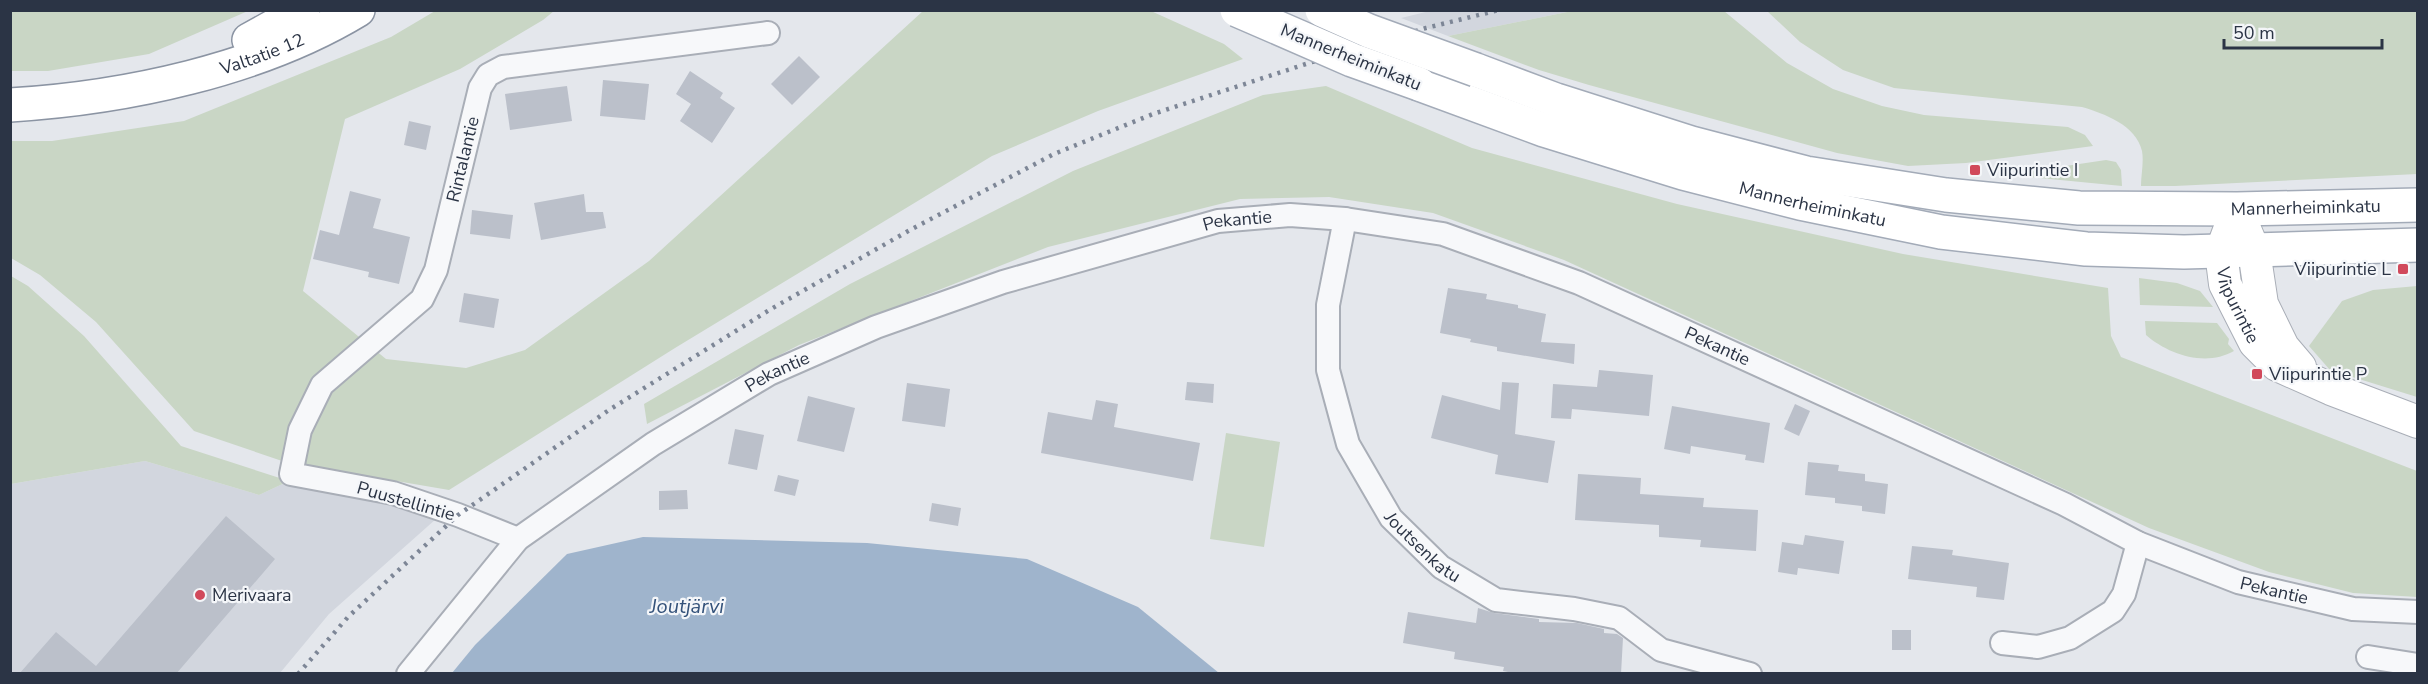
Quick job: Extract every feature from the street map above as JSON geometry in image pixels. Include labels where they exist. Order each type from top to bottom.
[{"type":"main road","name":"Valtatie 12","points":[[162,84],[303,10]]},
{"type":"main road","name":"Valtatie 12","points":[[10,105],[106,95],[162,84],[272,52],[358,10]]},
{"type":"main road","name":"Mannerheiminkatu","points":[[1237,10],[1352,60],[1566,137],[1683,173],[1800,203],[1941,232],[2086,249],[2222,252],[2418,245]]},
{"type":"main road","name":"Mannerheiminkatu","points":[[1322,10],[1369,31],[1556,100],[1691,143],[1806,173],[1946,195],[2079,208],[2237,209],[2418,205]]},
{"type":"main road","name":"Viipurintie","points":[[2237,209],[2254,251],[2262,304],[2283,347],[2301,369],[2331,389]]},
{"type":"main road","name":"Viipurintie","points":[[2237,209],[2222,252],[2225,284],[2255,343],[2277,365],[2331,389],[2418,422]]},
{"type":"street","name":"Rintalantie","points":[[291,474],[300,430],[322,385],[422,299],[436,270],[480,88],[488,75],[503,67],[768,33]]},
{"type":"street","name":"Pekantie","points":[[408,674],[518,539],[653,444],[769,374],[876,327],[1003,282],[1218,221],[1290,215],[1345,219],[1443,234],[1579,283],[2053,499],[2138,543],[2238,582],[2353,609],[2418,612]]},
{"type":"street","name":"Joutsenkatu","points":[[1345,219],[1328,305],[1328,370],[1348,444],[1391,518],[1442,567],[1496,600],[1574,609],[1619,618],[1661,650],[1750,674]]},
{"type":"street","name":"Puustellintie","points":[[291,474],[393,494],[458,515],[518,539]]},
{"type":"street","points":[[2002,643],[2038,647],[2060,641],[2070,638],[2113,611],[2124,594],[2138,543]]},
{"type":"street","points":[[2368,657],[2418,665]]},
{"type":"shaded area","points":[[1434,10],[1572,11],[1448,36],[1401,18]]},
{"type":"shaded area","points":[[145,461],[259,495],[289,481],[388,500],[436,519],[329,614],[280,673],[11,674],[11,484]]},
{"type":"green space","points":[[10,11],[248,11],[149,54],[48,71],[11,71]]},
{"type":"green space","points":[[435,11],[554,11],[543,20],[460,69],[345,119],[303,291],[386,359],[466,368],[525,350],[649,261],[923,11],[1151,11],[1224,44],[1243,59],[1098,111],[992,156],[675,348],[449,490],[285,462],[194,431],[96,322],[40,275],[11,258],[11,141],[52,141],[184,121],[391,37]]},
{"type":"green space","points":[[1572,11],[1724,11],[1787,63],[1833,89],[1882,106],[1924,115],[2068,127],[2085,135],[2093,146],[1966,163],[1908,166],[1837,153],[1589,85],[1539,70],[1448,36]]},
{"type":"green space","points":[[1767,11],[2417,11],[2417,174],[2141,186],[2143,155],[2139,142],[2126,127],[2110,117],[2082,107],[1894,88],[1843,70],[1800,42]]},
{"type":"green space","points":[[1326,86],[1472,148],[1677,204],[1903,254],[2108,288],[2111,336],[2121,357],[2417,471],[2417,597],[2353,593],[2269,572],[2149,528],[1564,260],[1433,213],[1329,197],[1240,199],[1048,247],[799,345],[647,424],[644,404],[850,284],[1073,171],[1263,95]]},
{"type":"green space","points":[[2106,160],[2116,162],[2121,170],[2122,186],[2030,177],[2025,172]]},
{"type":"green space","points":[[11,276],[28,286],[84,336],[181,446],[289,481],[259,495],[145,461],[11,484]]},
{"type":"green space","points":[[2139,278],[2177,283],[2200,291],[2213,307],[2140,305]]},
{"type":"green space","points":[[2417,286],[2417,397],[2330,370],[2309,346],[2342,301],[2373,290]]},
{"type":"green space","points":[[2145,321],[2217,323],[2229,339],[2228,344],[2234,351],[2212,358],[2177,353],[2146,335]]},
{"type":"green space","points":[[1226,433],[1280,442],[1264,547],[1210,539]]},
{"type":"water","name":"Joutjärvi","points":[[643,537],[867,543],[1027,559],[1138,607],[1219,673],[452,673],[475,645],[567,554]]},
{"type":"building","points":[[799,56],[820,77],[792,105],[771,84]]},
{"type":"building","points":[[690,71],[723,93],[720,98],[735,108],[712,143],[680,121],[691,104],[676,94]]},
{"type":"building","points":[[603,80],[649,84],[645,120],[600,116]]},
{"type":"building","points":[[567,86],[572,121],[510,130],[505,94]]},
{"type":"building","points":[[409,121],[431,126],[426,150],[404,145]]},
{"type":"building","points":[[350,191],[381,199],[373,228],[410,237],[399,284],[368,277],[369,272],[313,259],[320,230],[339,235]]},
{"type":"building","points":[[584,194],[586,212],[603,212],[606,228],[541,240],[534,203]]},
{"type":"building","points":[[472,210],[513,215],[510,239],[470,234]]},
{"type":"building","points":[[1448,288],[1487,294],[1486,299],[1518,305],[1518,308],[1546,314],[1541,342],[1575,344],[1574,364],[1497,351],[1497,347],[1440,333]]},
{"type":"building","points":[[464,293],[499,299],[494,328],[459,322]]},
{"type":"building","points":[[1599,370],[1653,375],[1649,416],[1572,409],[1571,419],[1551,418],[1553,384],[1597,387]]},
{"type":"building","points":[[1187,382],[1214,384],[1213,403],[1185,400]]},
{"type":"building","points":[[1502,382],[1519,383],[1515,434],[1555,441],[1548,483],[1495,474],[1498,455],[1431,438],[1442,395],[1500,410]]},
{"type":"building","points":[[907,383],[950,389],[945,427],[902,421]]},
{"type":"building","points":[[808,396],[855,408],[844,452],[797,441]]},
{"type":"building","points":[[1096,400],[1118,404],[1114,427],[1200,443],[1193,481],[1041,453],[1048,412],[1092,420]]},
{"type":"building","points":[[1795,404],[1810,411],[1799,436],[1784,429]]},
{"type":"building","points":[[1672,406],[1770,423],[1764,463],[1745,460],[1746,455],[1691,446],[1690,454],[1664,449]]},
{"type":"building","points":[[735,429],[764,435],[757,470],[728,464]]},
{"type":"building","points":[[1808,462],[1839,465],[1838,471],[1865,474],[1865,481],[1888,484],[1885,514],[1862,511],[1862,506],[1835,503],[1835,498],[1805,495]]},
{"type":"building","points":[[1578,474],[1641,478],[1640,494],[1704,498],[1703,507],[1758,510],[1756,551],[1700,547],[1701,540],[1659,537],[1659,525],[1575,520]]},
{"type":"building","points":[[778,475],[799,480],[795,496],[774,491]]},
{"type":"building","points":[[687,490],[688,509],[659,510],[659,491]]},
{"type":"building","points":[[932,503],[961,508],[958,526],[929,521]]},
{"type":"building","name":"Merivaara","points":[[226,516],[275,559],[176,674],[19,674],[56,632],[96,666]]},
{"type":"building","points":[[1805,535],[1844,541],[1839,574],[1798,568],[1797,575],[1778,572],[1782,542],[1803,545]]},
{"type":"building","points":[[1912,546],[1953,550],[1952,555],[2009,563],[2004,600],[1976,597],[1977,587],[1908,579]]},
{"type":"building","points":[[1478,608],[1494,613],[1539,619],[1539,622],[1577,623],[1604,629],[1604,633],[1617,634],[1623,638],[1621,674],[1518,674],[1503,671],[1504,667],[1454,659],[1455,652],[1403,643],[1408,612],[1476,623]]},
{"type":"building","points":[[1892,630],[1911,630],[1911,650],[1892,650]]},
{"type":"railway","points":[[298,674],[348,617],[458,515],[609,410],[771,309],[910,230],[1054,154],[1153,114],[1312,62],[1426,28],[1499,10]]},
{"type":"place","name":"Viipurintie I","points":[[1975,170]]},
{"type":"place","name":"Viipurintie L","points":[[2403,269]]},
{"type":"place","name":"Viipurintie P","points":[[2257,374]]},
{"type":"place","name":"Merivaara","points":[[200,595]]}]
